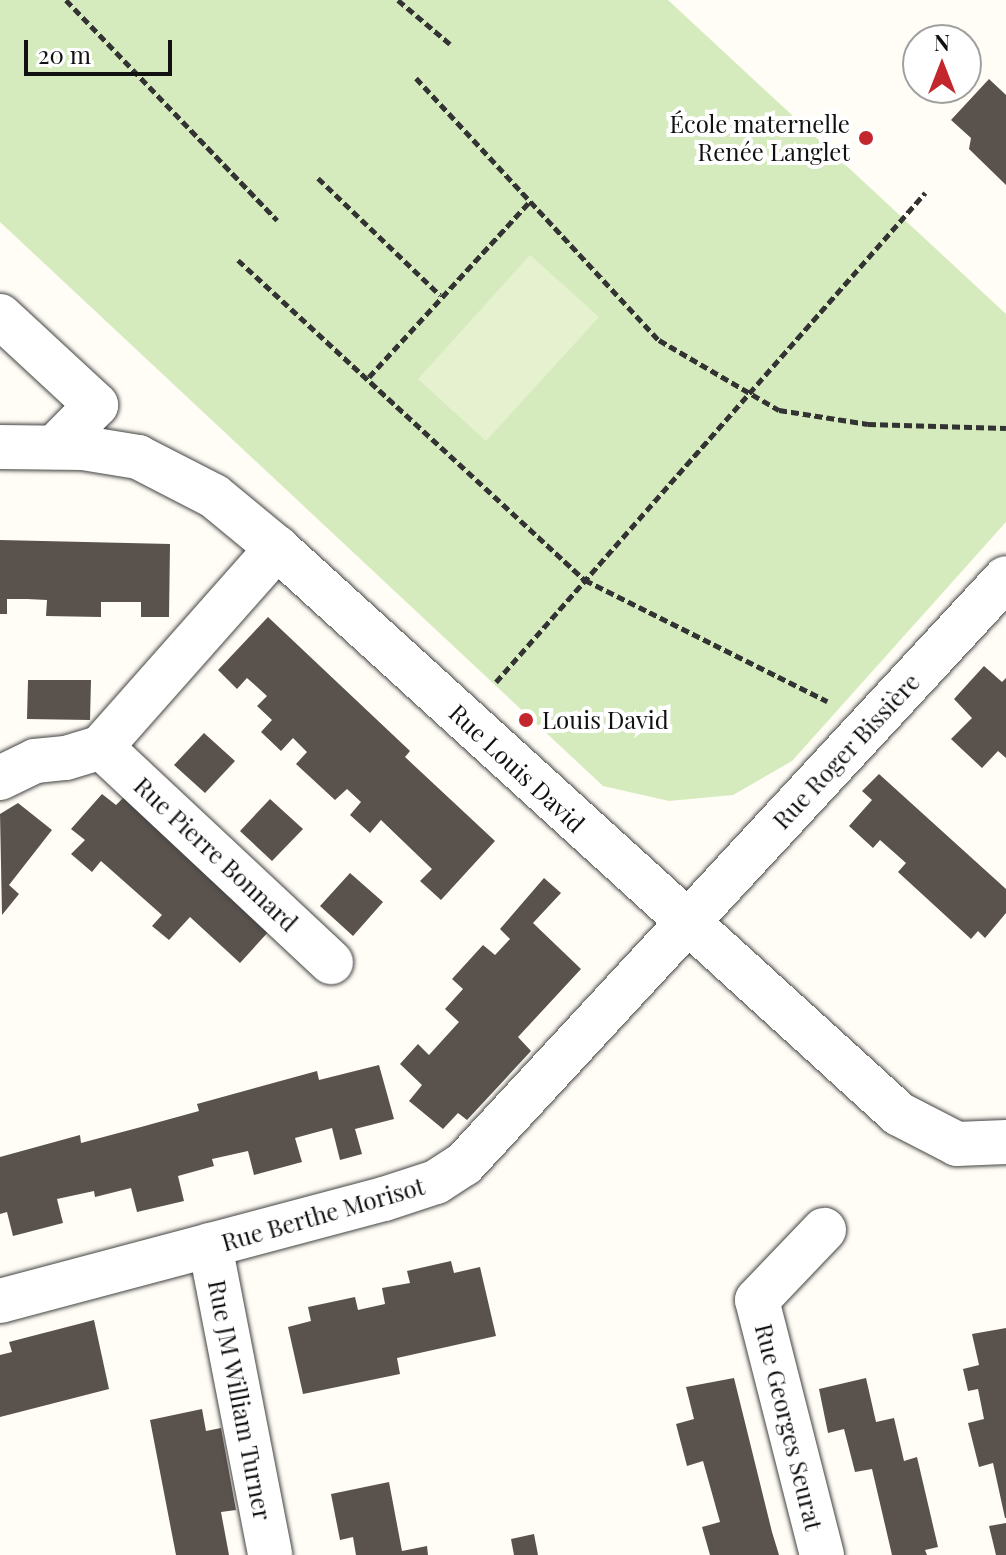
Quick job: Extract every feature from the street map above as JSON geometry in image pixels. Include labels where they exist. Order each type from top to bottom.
[{"type":"street","points":[[0,316],[96,405],[55,447]]},
{"type":"street","name":"Rue Louis David","points":[[0,447],[109,451],[163,467],[214,496],[277,548],[686,924],[917,1129],[957,1144],[1006,1142]]},
{"type":"street","points":[[0,778],[35,761],[101,747],[277,548]]},
{"type":"street","name":"Rue Roger Bissière","points":[[686,924],[1006,578]]},
{"type":"street","name":"Rue Pierre Bonnard","points":[[101,747],[331,962]]},
{"type":"street","name":"Rue Berthe Morisot","points":[[0,1301],[423,1187],[464,1164],[686,924]]},
{"type":"street","name":"Rue Georges Seurat","points":[[822,1555],[757,1300],[824,1230]]},
{"type":"street","name":"Rue JM William Turner","points":[[210,1245],[270,1555]]},
{"type":"path","points":[[66,0],[277,220]]},
{"type":"path","points":[[398,0],[450,44]]},
{"type":"path","points":[[416,78],[659,340],[779,410],[868,424],[1006,428]]},
{"type":"path","points":[[318,178],[440,295]]},
{"type":"path","points":[[463,718],[925,193]]},
{"type":"path","points":[[369,377],[440,295],[530,201]]},
{"type":"path","points":[[238,260],[369,377],[585,580],[871,723]]},
{"type":"green space","points":[[0,0],[668,0],[1006,314],[1006,522],[792,761],[733,795],[669,801],[603,786],[0,222]]},
{"type":"green space","points":[[530,255],[599,317],[486,441],[418,379]]},
{"type":"building","points":[[989,79],[1006,95],[1006,185],[969,149],[971,138],[951,120],[966,104],[982,104],[982,87]]},
{"type":"building","points":[[0,540],[170,544],[169,617],[141,617],[141,602],[101,602],[101,617],[46,616],[47,600],[27,599],[7,599],[7,614],[0,614]]},
{"type":"building","points":[[268,617],[410,751],[405,757],[495,841],[441,900],[420,881],[432,869],[381,820],[370,833],[350,815],[361,802],[347,789],[335,800],[296,764],[307,752],[293,738],[281,751],[261,732],[272,720],[257,706],[267,696],[247,678],[237,689],[218,670]]},
{"type":"building","points":[[984,666],[1002,682],[1006,678],[1006,758],[998,751],[982,768],[951,739],[972,718],[954,699]]},
{"type":"building","points":[[28,680],[91,680],[90,720],[27,719]]},
{"type":"building","points":[[204,733],[235,761],[205,793],[174,765]]},
{"type":"building","points":[[879,774],[1006,889],[1006,913],[985,938],[978,931],[971,939],[898,872],[906,863],[880,840],[873,848],[849,826],[872,800],[862,791]]},
{"type":"building","points":[[102,794],[116,805],[125,796],[270,930],[240,963],[190,917],[169,940],[152,926],[162,915],[101,861],[92,872],[71,854],[85,840],[71,829]]},
{"type":"building","points":[[270,799],[303,829],[272,861],[240,831]]},
{"type":"building","points":[[18,803],[52,830],[9,885],[19,894],[2,915],[0,814]]},
{"type":"building","points":[[350,873],[383,902],[353,936],[320,906]]},
{"type":"building","points":[[544,878],[561,893],[533,923],[581,969],[518,1037],[531,1051],[467,1120],[458,1113],[443,1129],[409,1101],[422,1085],[400,1064],[418,1044],[429,1055],[459,1022],[445,1009],[463,989],[452,979],[483,945],[495,955],[510,939],[500,929]]},
{"type":"building","points":[[379,1065],[394,1119],[355,1129],[362,1154],[340,1160],[332,1128],[295,1138],[302,1162],[254,1175],[248,1151],[212,1159],[214,1166],[178,1176],[184,1201],[137,1212],[131,1188],[95,1197],[94,1191],[57,1199],[63,1223],[13,1236],[7,1212],[0,1214],[0,1157],[80,1135],[81,1143],[141,1127],[199,1111],[197,1104],[317,1071],[319,1080]]},
{"type":"building","points":[[451,1261],[454,1273],[480,1267],[496,1336],[397,1358],[400,1374],[303,1394],[288,1327],[311,1321],[308,1307],[355,1297],[358,1310],[385,1304],[382,1288],[410,1283],[407,1271]]},
{"type":"building","points":[[94,1320],[109,1389],[0,1417],[0,1355],[12,1352],[9,1342]]},
{"type":"building","points":[[1006,1328],[1005,1518],[993,1463],[979,1467],[968,1423],[984,1419],[978,1389],[968,1391],[963,1369],[979,1365],[972,1334]]},
{"type":"building","points":[[734,1378],[779,1555],[710,1555],[702,1527],[720,1522],[703,1461],[687,1466],[676,1424],[694,1419],[686,1387]]},
{"type":"building","points":[[866,1378],[876,1422],[894,1418],[904,1461],[917,1457],[938,1547],[925,1550],[927,1555],[892,1555],[872,1469],[855,1472],[844,1429],[828,1433],[819,1389]]},
{"type":"building","points":[[202,1409],[206,1431],[221,1428],[236,1510],[221,1512],[229,1555],[176,1555],[150,1420]]},
{"type":"building","points":[[389,1482],[402,1551],[427,1546],[428,1555],[356,1555],[353,1537],[340,1540],[331,1494]]},
{"type":"building","points":[[1006,1523],[1006,1555],[996,1555],[989,1526]]},
{"type":"building","points":[[534,1534],[538,1555],[514,1555],[511,1539]]},
{"type":"place","name":"École maternelle Renée Langlet","points":[[866,138]]},
{"type":"place","name":"Louis David","points":[[526,720]]}]
